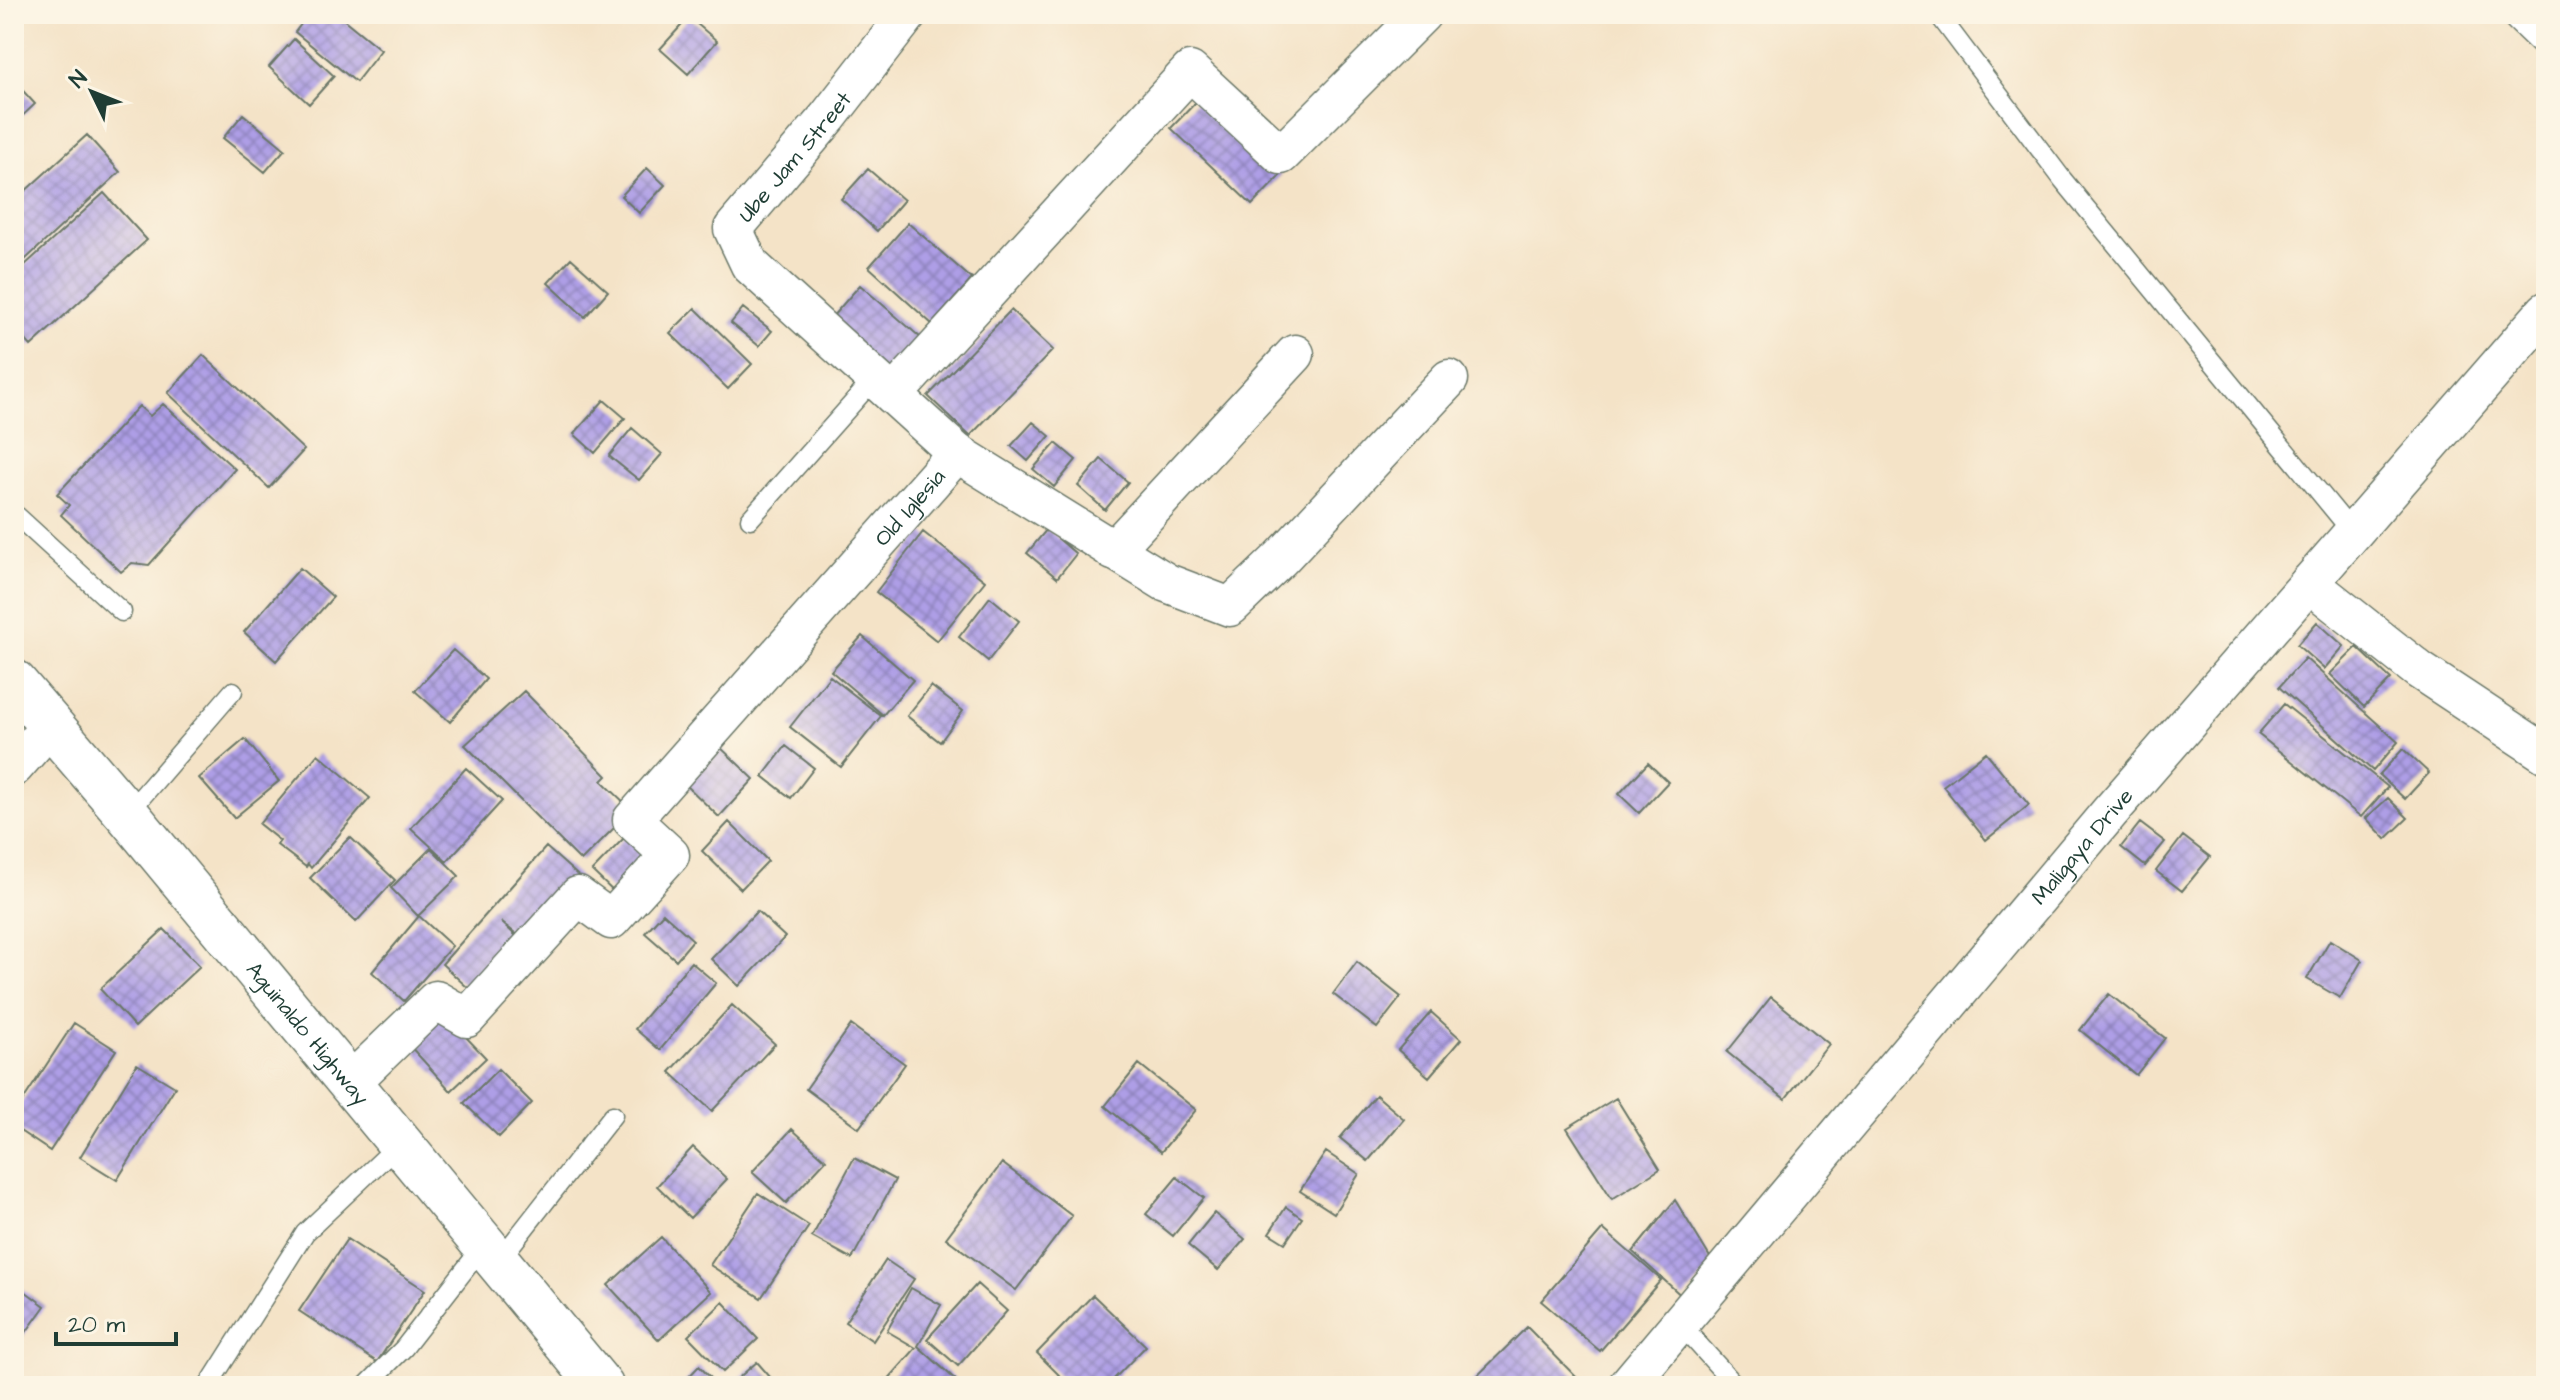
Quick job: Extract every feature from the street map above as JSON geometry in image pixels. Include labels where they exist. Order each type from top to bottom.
[{"type":"main road","name":"Aguinaldo Highway","points":[[14,682],[601,1386]]},
{"type":"street","name":"Ube Jam Street","points":[[883,387],[750,265],[733,229],[828,117],[908,14]]},
{"type":"street","points":[[883,387],[1190,71],[1281,155],[1422,14]]},
{"type":"street","points":[[2522,14],[2546,37]]},
{"type":"street","name":"Maligaya Drive","points":[[1627,1386],[2109,813],[2546,311]]},
{"type":"street","points":[[1113,551],[1295,354]]},
{"type":"street","points":[[957,453],[1167,583],[1230,607],[1281,558],[1449,379]]},
{"type":"street","name":"Old Iglesia","points":[[349,1084],[436,1000],[467,1018],[578,896],[611,920],[670,855],[632,820],[957,453],[883,387]]},
{"type":"street","points":[[2309,583],[2419,670],[2546,754]]},
{"type":"street","points":[[14,767],[51,725]]},
{"type":"lane","points":[[1938,14],[2063,180],[2353,533]]},
{"type":"lane","points":[[750,519],[883,387]]},
{"type":"lane","points":[[17,516],[122,612]]},
{"type":"lane","points":[[127,814],[233,691]]},
{"type":"lane","points":[[366,1386],[491,1253],[613,1115]]},
{"type":"lane","points":[[208,1386],[305,1233],[400,1143]]},
{"type":"lane","points":[[1680,1324],[1736,1386]]},
{"type":"building","points":[[309,14],[337,14],[381,50],[356,82],[295,32]]},
{"type":"building","points":[[689,17],[717,41],[688,74],[660,49]]},
{"type":"building","points":[[294,39],[334,76],[309,104],[269,67]]},
{"type":"building","points":[[14,81],[35,104],[14,124]]},
{"type":"building","points":[[1201,97],[1281,175],[1252,205],[1171,128]]},
{"type":"building","points":[[243,114],[285,149],[265,172],[223,138]]},
{"type":"building","points":[[87,135],[120,172],[14,270],[14,183],[23,193]]},
{"type":"building","points":[[647,168],[665,185],[639,213],[621,196]]},
{"type":"building","points":[[868,169],[904,200],[877,231],[841,199]]},
{"type":"building","points":[[104,193],[147,240],[31,346],[14,327],[14,275]]},
{"type":"building","points":[[908,223],[972,279],[932,324],[869,267]]},
{"type":"building","points":[[571,258],[608,291],[585,317],[548,283]]},
{"type":"building","points":[[860,285],[928,344],[893,384],[825,325]]},
{"type":"building","points":[[695,308],[752,364],[728,389],[670,333]]},
{"type":"building","points":[[743,308],[772,331],[759,346],[731,323]]},
{"type":"building","points":[[1011,310],[1053,350],[970,436],[928,396]]},
{"type":"building","points":[[203,355],[304,450],[269,488],[168,393]]},
{"type":"building","points":[[604,400],[625,418],[595,453],[574,434]]},
{"type":"building","points":[[163,404],[235,469],[149,565],[132,563],[121,572],[61,515],[69,505],[57,494],[139,406],[150,416]]},
{"type":"building","points":[[1033,422],[1050,436],[1028,461],[1011,446]]},
{"type":"building","points":[[632,428],[662,454],[639,480],[609,456]]},
{"type":"building","points":[[1056,443],[1076,460],[1054,487],[1033,469]]},
{"type":"building","points":[[1101,459],[1128,482],[1105,510],[1078,486]]},
{"type":"building","points":[[1047,529],[1076,554],[1057,578],[1027,553]]},
{"type":"building","points":[[923,532],[985,581],[937,641],[876,592]]},
{"type":"building","points":[[300,568],[333,597],[276,661],[244,632]]},
{"type":"building","points":[[990,597],[1019,621],[988,661],[959,637]]},
{"type":"building","points":[[2317,622],[2344,646],[2324,669],[2297,645]]},
{"type":"building","points":[[862,636],[913,680],[883,715],[831,671]]},
{"type":"building","points":[[2357,647],[2391,679],[2364,707],[2330,674]]},
{"type":"building","points":[[453,650],[486,679],[450,722],[415,691]]},
{"type":"building","points":[[2305,658],[2398,742],[2373,771],[2279,687]]},
{"type":"building","points":[[830,676],[881,716],[841,767],[790,727]]},
{"type":"building","points":[[931,686],[963,711],[940,742],[907,716]]},
{"type":"building","points":[[524,691],[607,776],[602,781],[632,810],[581,861],[465,745]]},
{"type":"building","points":[[2284,704],[2388,787],[2361,817],[2258,734]]},
{"type":"building","points":[[245,739],[279,781],[234,818],[199,778]]},
{"type":"building","points":[[719,746],[754,779],[719,817],[684,783]]},
{"type":"building","points":[[786,746],[814,768],[791,798],[763,776]]},
{"type":"building","points":[[2403,749],[2429,773],[2405,799],[2379,775]]},
{"type":"building","points":[[1986,752],[2029,805],[1986,840],[1943,786]]},
{"type":"building","points":[[318,754],[370,798],[311,868],[277,845],[280,841],[259,824]]},
{"type":"building","points":[[1648,763],[1668,782],[1639,813],[1619,794]]},
{"type":"building","points":[[466,768],[502,801],[447,861],[411,828]]},
{"type":"building","points":[[2388,798],[2408,818],[2386,839],[2366,818]]},
{"type":"building","points":[[729,822],[768,861],[741,889],[702,851]]},
{"type":"building","points":[[2140,823],[2165,842],[2145,866],[2121,847]]},
{"type":"building","points":[[626,836],[652,862],[618,896],[592,871]]},
{"type":"building","points":[[2183,836],[2210,857],[2182,891],[2156,871]]},
{"type":"building","points":[[350,837],[395,880],[356,922],[310,878]]},
{"type":"building","points":[[546,847],[583,880],[528,943],[501,922],[528,947],[480,999],[442,964]]},
{"type":"building","points":[[431,848],[459,876],[418,916],[391,888]]},
{"type":"building","points":[[757,911],[785,937],[739,986],[711,959]]},
{"type":"building","points":[[663,913],[693,940],[676,960],[645,933]]},
{"type":"building","points":[[419,916],[452,946],[404,1001],[372,972]]},
{"type":"building","points":[[164,929],[200,966],[135,1027],[100,989]]},
{"type":"building","points":[[2330,940],[2362,960],[2340,998],[2307,979]]},
{"type":"building","points":[[691,962],[716,983],[660,1050],[635,1029]]},
{"type":"building","points":[[1357,962],[1401,997],[1377,1028],[1333,994]]},
{"type":"building","points":[[2109,994],[2165,1038],[2136,1075],[2080,1030]]},
{"type":"building","points":[[1771,997],[1829,1044],[1785,1099],[1727,1052]]},
{"type":"building","points":[[732,1005],[775,1044],[712,1111],[670,1072]]},
{"type":"building","points":[[442,1012],[486,1058],[451,1091],[408,1044]]},
{"type":"building","points":[[1431,1012],[1461,1039],[1429,1077],[1398,1050]]},
{"type":"building","points":[[74,1023],[116,1050],[50,1151],[14,1127],[14,1114]]},
{"type":"building","points":[[851,1025],[905,1064],[859,1128],[806,1089]]},
{"type":"building","points":[[137,1064],[175,1087],[117,1180],[80,1157]]},
{"type":"building","points":[[1139,1064],[1196,1110],[1161,1152],[1105,1106]]},
{"type":"building","points":[[498,1069],[532,1103],[499,1137],[464,1103]]},
{"type":"building","points":[[1376,1095],[1404,1119],[1368,1161],[1340,1138]]},
{"type":"building","points":[[1616,1098],[1660,1169],[1612,1199],[1567,1128]]},
{"type":"building","points":[[792,1129],[826,1160],[786,1203],[752,1172]]},
{"type":"building","points":[[693,1147],[727,1179],[690,1218],[657,1186]]},
{"type":"building","points":[[1326,1152],[1359,1174],[1334,1213],[1300,1191]]},
{"type":"building","points":[[854,1158],[895,1180],[852,1259],[812,1237]]},
{"type":"building","points":[[1002,1163],[1072,1216],[1016,1290],[946,1238]]},
{"type":"building","points":[[1177,1177],[1204,1198],[1173,1236],[1146,1214]]},
{"type":"building","points":[[758,1193],[809,1226],[761,1298],[710,1265]]},
{"type":"building","points":[[1675,1200],[1714,1264],[1684,1298],[1633,1252]]},
{"type":"building","points":[[1286,1207],[1302,1218],[1285,1243],[1269,1233]]},
{"type":"building","points":[[1214,1213],[1245,1239],[1218,1270],[1188,1245]]},
{"type":"building","points":[[1603,1229],[1661,1280],[1600,1351],[1541,1301]]},
{"type":"building","points":[[661,1237],[711,1292],[659,1340],[608,1285]]},
{"type":"building","points":[[347,1239],[425,1290],[377,1362],[299,1311]]},
{"type":"building","points":[[886,1260],[914,1279],[873,1341],[845,1322]]},
{"type":"building","points":[[14,1283],[45,1306],[14,1349]]},
{"type":"building","points":[[977,1284],[1007,1311],[958,1366],[927,1339]]},
{"type":"building","points":[[911,1288],[941,1305],[918,1346],[958,1382],[955,1386],[878,1386],[884,1379],[886,1382],[916,1348],[887,1331]]},
{"type":"building","points":[[1093,1295],[1146,1346],[1107,1386],[1070,1386],[1037,1353]]},
{"type":"building","points":[[723,1302],[758,1339],[723,1372],[688,1336]]},
{"type":"building","points":[[1527,1327],[1582,1383],[1579,1386],[1467,1386]]},
{"type":"building","points":[[757,1362],[778,1386],[729,1386]]},
{"type":"building","points":[[699,1366],[719,1386],[680,1386]]}]
